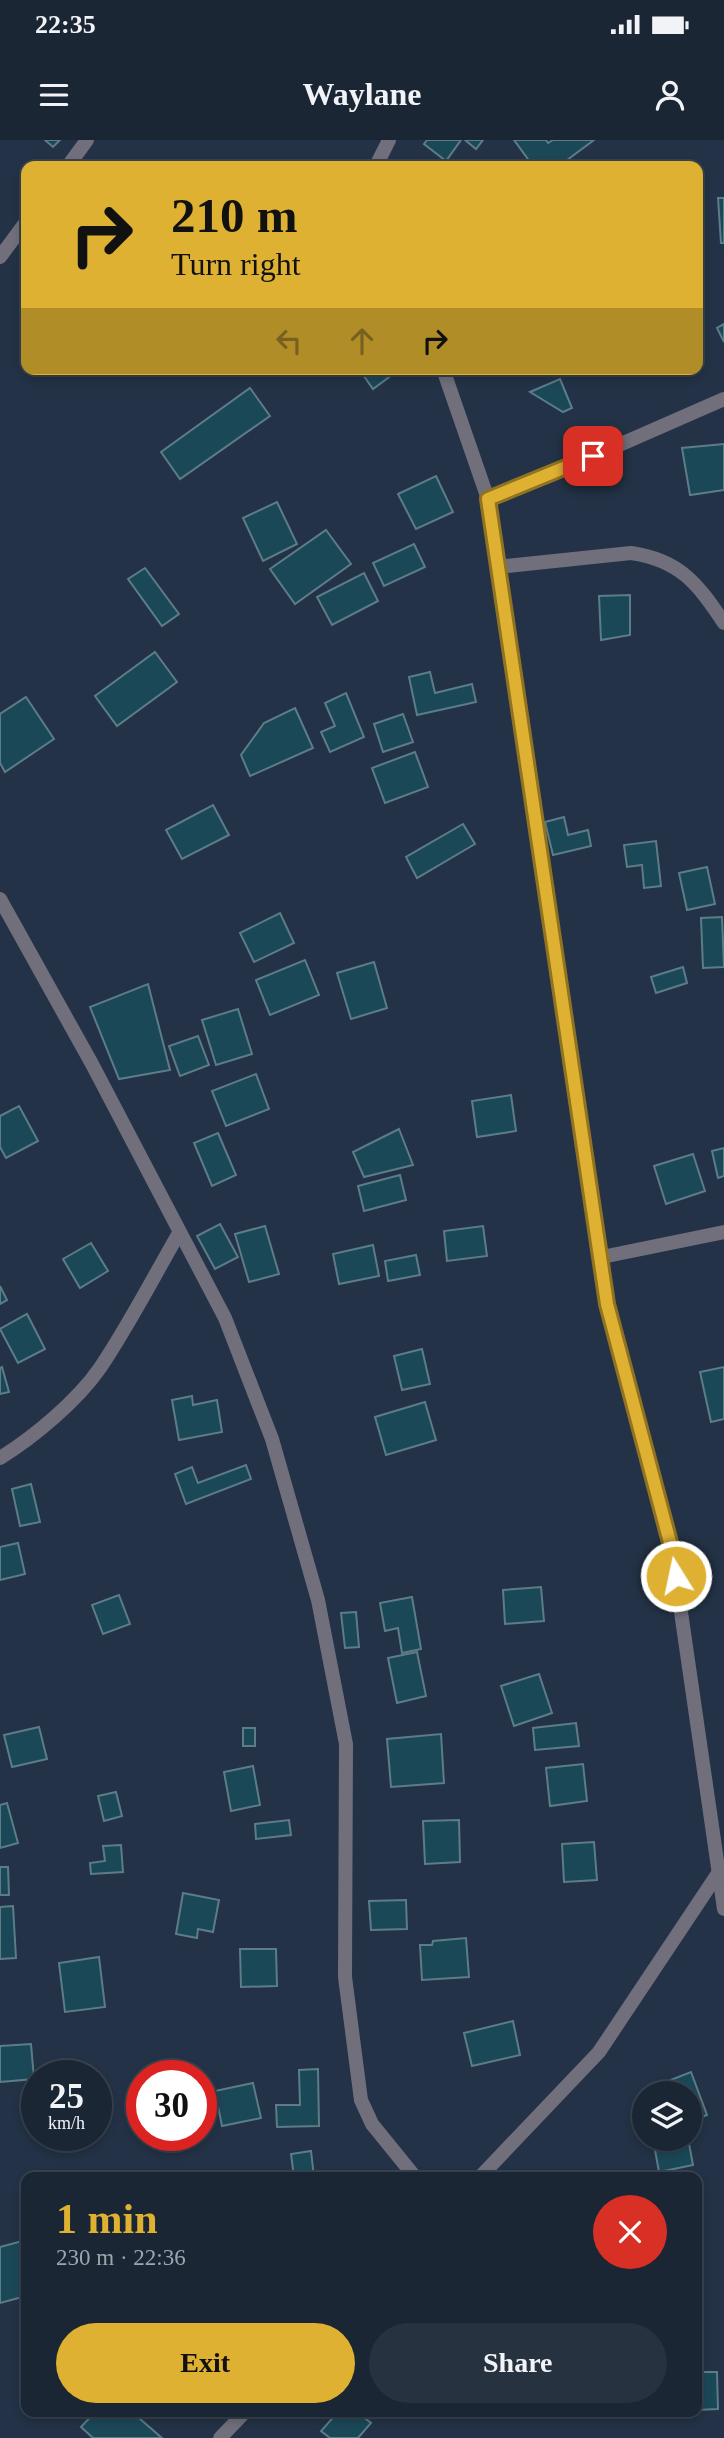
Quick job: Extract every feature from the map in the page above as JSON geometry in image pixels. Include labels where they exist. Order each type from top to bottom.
[{"type":"street","points":[[71,161],[86,140]]},
{"type":"street","points":[[378,161],[389,140]]},
{"type":"street","points":[[0,257],[21,229]]},
{"type":"street","points":[[445,375],[488,499],[607,1304],[672,1550],[722,1868],[724,1909]]},
{"type":"street","points":[[488,499],[546,477],[724,398]]},
{"type":"street","points":[[498,567],[631,553],[645,555],[669,564],[689,576],[700,587],[724,623]]},
{"type":"street","points":[[0,899],[92,1064],[178,1233],[225,1318],[272,1439],[318,1600],[346,1744],[345,1977],[360,2100],[372,2124],[411,2172]]},
{"type":"street","points":[[602,1257],[724,1232]]},
{"type":"street","points":[[0,1458],[16,1448],[74,1398],[98,1370],[178,1233]]},
{"type":"street","points":[[485,2172],[599,2052],[722,1868]]},
{"type":"street","points":[[220,2438],[240,2417]]},
{"type":"building","points":[[45,140],[60,140],[53,147]]},
{"type":"building","points":[[427,140],[461,140],[446,161],[424,144]]},
{"type":"building","points":[[465,140],[483,140],[476,149]]},
{"type":"building","points":[[514,140],[546,140],[548,143],[553,140],[594,140],[566,161],[529,161]]},
{"type":"building","points":[[718,198],[724,198],[724,243],[721,243]]},
{"type":"building","points":[[724,324],[724,342],[717,328]]},
{"type":"building","points":[[363,375],[392,375],[373,389]]},
{"type":"building","points":[[560,379],[572,408],[563,412],[530,392]]},
{"type":"building","points":[[250,388],[270,416],[180,479],[161,452]]},
{"type":"building","points":[[724,444],[724,490],[690,495],[682,448]]},
{"type":"building","points":[[436,476],[453,512],[416,529],[398,494]]},
{"type":"building","points":[[277,502],[297,544],[263,561],[243,518]]},
{"type":"building","points":[[326,530],[351,564],[295,604],[270,569]]},
{"type":"building","points":[[414,544],[425,567],[384,586],[373,563]]},
{"type":"building","points":[[145,568],[179,614],[162,626],[128,579]]},
{"type":"building","points":[[364,573],[378,601],[332,625],[317,597]]},
{"type":"building","points":[[630,595],[630,635],[601,640],[599,596]]},
{"type":"building","points":[[155,652],[177,682],[117,726],[95,696]]},
{"type":"building","points":[[430,672],[435,693],[472,684],[476,702],[417,715],[409,677]]},
{"type":"building","points":[[346,693],[364,737],[330,752],[321,732],[335,726],[325,703]]},
{"type":"building","points":[[26,697],[54,739],[5,772],[0,763],[0,714]]},
{"type":"building","points":[[295,708],[313,748],[250,776],[241,755],[264,723]]},
{"type":"building","points":[[403,714],[413,742],[383,752],[374,724]]},
{"type":"building","points":[[415,752],[428,787],[385,803],[372,768]]},
{"type":"building","points":[[213,805],[229,835],[182,859],[166,830]]},
{"type":"building","points":[[564,817],[568,835],[588,830],[591,846],[553,855],[545,822]]},
{"type":"building","points":[[463,824],[475,844],[417,878],[406,857]]},
{"type":"building","points":[[656,841],[661,886],[644,888],[642,865],[627,867],[624,845]]},
{"type":"building","points":[[707,867],[715,904],[687,910],[679,873]]},
{"type":"building","points":[[280,913],[294,943],[254,962],[240,933]]},
{"type":"building","points":[[722,917],[724,967],[703,968],[701,918]]},
{"type":"building","points":[[305,960],[319,995],[270,1015],[256,980]]},
{"type":"building","points":[[374,962],[387,1008],[351,1019],[337,973]]},
{"type":"building","points":[[683,967],[687,983],[656,993],[651,977]]},
{"type":"building","points":[[148,984],[170,1070],[119,1079],[90,1007]]},
{"type":"building","points":[[238,1009],[252,1054],[216,1065],[202,1020]]},
{"type":"building","points":[[198,1036],[209,1065],[180,1076],[169,1046]]},
{"type":"building","points":[[256,1074],[269,1109],[226,1126],[212,1091]]},
{"type":"building","points":[[511,1095],[516,1131],[477,1137],[472,1101]]},
{"type":"building","points":[[19,1106],[38,1141],[6,1158],[0,1147],[0,1116]]},
{"type":"building","points":[[399,1129],[413,1165],[364,1177],[353,1152]]},
{"type":"building","points":[[218,1133],[236,1175],[212,1186],[194,1143]]},
{"type":"building","points":[[724,1148],[724,1176],[718,1178],[712,1151]]},
{"type":"building","points":[[693,1154],[705,1191],[666,1204],[654,1166]]},
{"type":"building","points":[[400,1175],[406,1200],[364,1211],[358,1186]]},
{"type":"building","points":[[220,1224],[238,1257],[215,1269],[197,1236]]},
{"type":"building","points":[[265,1226],[279,1274],[249,1282],[235,1234]]},
{"type":"building","points":[[483,1226],[487,1256],[447,1261],[444,1231]]},
{"type":"building","points":[[91,1243],[108,1271],[80,1288],[63,1259]]},
{"type":"building","points":[[373,1245],[379,1276],[339,1284],[333,1254]]},
{"type":"building","points":[[416,1255],[420,1275],[388,1281],[385,1261]]},
{"type":"building","points":[[0,1286],[7,1300],[0,1304]]},
{"type":"building","points":[[27,1314],[45,1349],[18,1363],[0,1329]]},
{"type":"building","points":[[422,1349],[430,1384],[402,1390],[394,1356]]},
{"type":"building","points":[[2,1367],[9,1392],[0,1394],[0,1368]]},
{"type":"building","points":[[724,1367],[724,1419],[711,1422],[700,1372]]},
{"type":"building","points":[[192,1396],[193,1405],[217,1400],[222,1432],[179,1440],[172,1400]]},
{"type":"building","points":[[425,1402],[436,1440],[386,1455],[375,1417]]},
{"type":"building","points":[[246,1465],[251,1479],[186,1504],[175,1474],[192,1467],[198,1483]]},
{"type":"building","points":[[31,1484],[40,1522],[20,1526],[12,1489]]},
{"type":"building","points":[[18,1543],[25,1574],[0,1580],[0,1547]]},
{"type":"building","points":[[541,1587],[544,1621],[505,1624],[503,1590]]},
{"type":"building","points":[[119,1595],[130,1624],[103,1634],[92,1605]]},
{"type":"building","points":[[412,1597],[421,1649],[402,1653],[398,1628],[385,1631],[380,1603]]},
{"type":"building","points":[[356,1612],[359,1647],[345,1648],[341,1613]]},
{"type":"building","points":[[417,1652],[426,1696],[397,1703],[388,1658]]},
{"type":"building","points":[[539,1674],[552,1713],[514,1726],[501,1686]]},
{"type":"building","points":[[576,1723],[579,1746],[535,1750],[533,1728]]},
{"type":"building","points":[[39,1727],[47,1759],[12,1767],[4,1735]]},
{"type":"building","points":[[243,1728],[255,1728],[255,1746],[243,1746]]},
{"type":"building","points":[[441,1734],[444,1783],[391,1787],[387,1739]]},
{"type":"building","points":[[583,1764],[587,1801],[550,1806],[546,1768]]},
{"type":"building","points":[[253,1766],[260,1805],[231,1811],[224,1772]]},
{"type":"building","points":[[116,1792],[122,1816],[104,1821],[98,1796]]},
{"type":"building","points":[[7,1803],[18,1843],[0,1848],[0,1805]]},
{"type":"building","points":[[289,1820],[291,1835],[256,1839],[255,1824]]},
{"type":"building","points":[[459,1820],[460,1862],[425,1864],[423,1821]]},
{"type":"building","points":[[594,1842],[597,1880],[564,1882],[562,1844]]},
{"type":"building","points":[[121,1845],[123,1872],[91,1874],[90,1863],[105,1861],[103,1846]]},
{"type":"building","points":[[0,1867],[8,1867],[9,1895],[0,1895]]},
{"type":"building","points":[[183,1893],[219,1900],[213,1932],[198,1929],[197,1938],[176,1934]]},
{"type":"building","points":[[406,1900],[407,1929],[371,1930],[369,1901]]},
{"type":"building","points":[[13,1906],[16,1958],[0,1959],[0,1907]]},
{"type":"building","points":[[466,1938],[469,1977],[422,1980],[420,1945]]},
{"type":"building","points":[[240,1949],[276,1949],[277,1986],[241,1987]]},
{"type":"building","points":[[99,1957],[105,2007],[65,2012],[59,1963]]},
{"type":"building","points":[[513,2021],[520,2055],[472,2066],[464,2033]]},
{"type":"building","points":[[31,2044],[32,2060],[21,2060],[21,2080],[0,2082],[0,2046]]},
{"type":"building","points":[[318,2069],[319,2126],[277,2127],[276,2105],[300,2105],[299,2070]]},
{"type":"building","points":[[691,2072],[694,2081],[668,2081]]},
{"type":"building","points":[[253,2083],[261,2118],[222,2126],[217,2091]]},
{"type":"building","points":[[702,2102],[707,2115],[702,2117]]},
{"type":"building","points":[[311,2151],[313,2172],[293,2172],[291,2154]]},
{"type":"building","points":[[655,2151],[690,2151],[693,2165],[659,2172]]},
{"type":"building","points":[[21,2241],[21,2297],[0,2303],[0,2247]]},
{"type":"building","points":[[702,2372],[717,2372],[718,2409],[702,2410]]},
{"type":"building","points":[[90,2417],[138,2417],[162,2438],[93,2438],[81,2427]]},
{"type":"building","points":[[334,2417],[363,2417],[371,2423],[358,2438],[330,2438],[321,2431]]},
{"type":"route","points":[[593,456],[488,499],[607,1304],[672,1550],[676,1576]]}]
